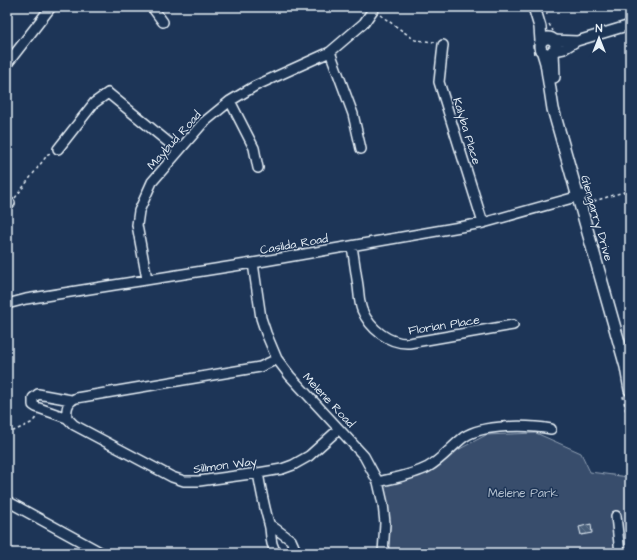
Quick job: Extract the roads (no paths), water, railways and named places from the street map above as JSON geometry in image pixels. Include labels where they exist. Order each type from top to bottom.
[{"type":"main road","name":"Glengarry Drive","points":[[534,7],[540,27],[551,45]]},
{"type":"main road","name":"Glengarry Drive","points":[[541,7],[551,45],[554,79],[558,99],[626,367],[630,390]]},
{"type":"main road","name":"Glengarry Drive","points":[[583,198],[630,361]]},
{"type":"street","points":[[7,64],[51,7]]},
{"type":"street","points":[[152,7],[163,22]]},
{"type":"street","name":"Maybud Road","points":[[147,279],[137,225],[139,211],[152,182],[203,122],[230,101],[255,86],[330,52],[364,23],[374,9]]},
{"type":"street","points":[[551,45],[577,41],[629,25]]},
{"type":"street","points":[[551,45],[564,49],[577,41]]},
{"type":"street","name":"Kalyba Place","points":[[443,45],[439,82],[483,223]]},
{"type":"street","points":[[330,52],[353,114],[361,149]]},
{"type":"street","points":[[58,149],[94,103],[108,93],[179,151]]},
{"type":"street","points":[[230,101],[254,148],[258,168]]},
{"type":"street","name":"Casilda Road","points":[[7,304],[26,299],[253,263],[483,223],[583,198]]},
{"type":"street","name":"Florian Place","points":[[352,246],[362,310],[377,331],[392,341],[401,344],[409,343],[513,325]]},
{"type":"street","name":"Melene Road","points":[[253,263],[261,318],[277,359],[290,376],[364,456],[378,482],[383,504],[385,523],[383,553]]},
{"type":"street","points":[[67,418],[67,408],[71,400],[76,398],[260,367],[277,359]]},
{"type":"street","name":"Sillmon Way","points":[[71,400],[44,395],[35,396],[33,398],[33,405],[67,418],[74,425],[172,477],[184,481],[199,481],[282,469],[302,462],[339,429]]},
{"type":"street","points":[[378,482],[427,467],[439,459],[464,437],[472,433],[492,428],[512,426],[535,426],[551,429]]},
{"type":"street","points":[[258,473],[269,524],[271,544],[277,553]]},
{"type":"street","points":[[7,502],[102,553]]},
{"type":"street","points":[[616,516],[620,553]]},
{"type":"street","points":[[269,524],[291,540],[295,550],[294,553]]},
{"type":"park label","name":"Melene Park","points":[[523,493]]}]
